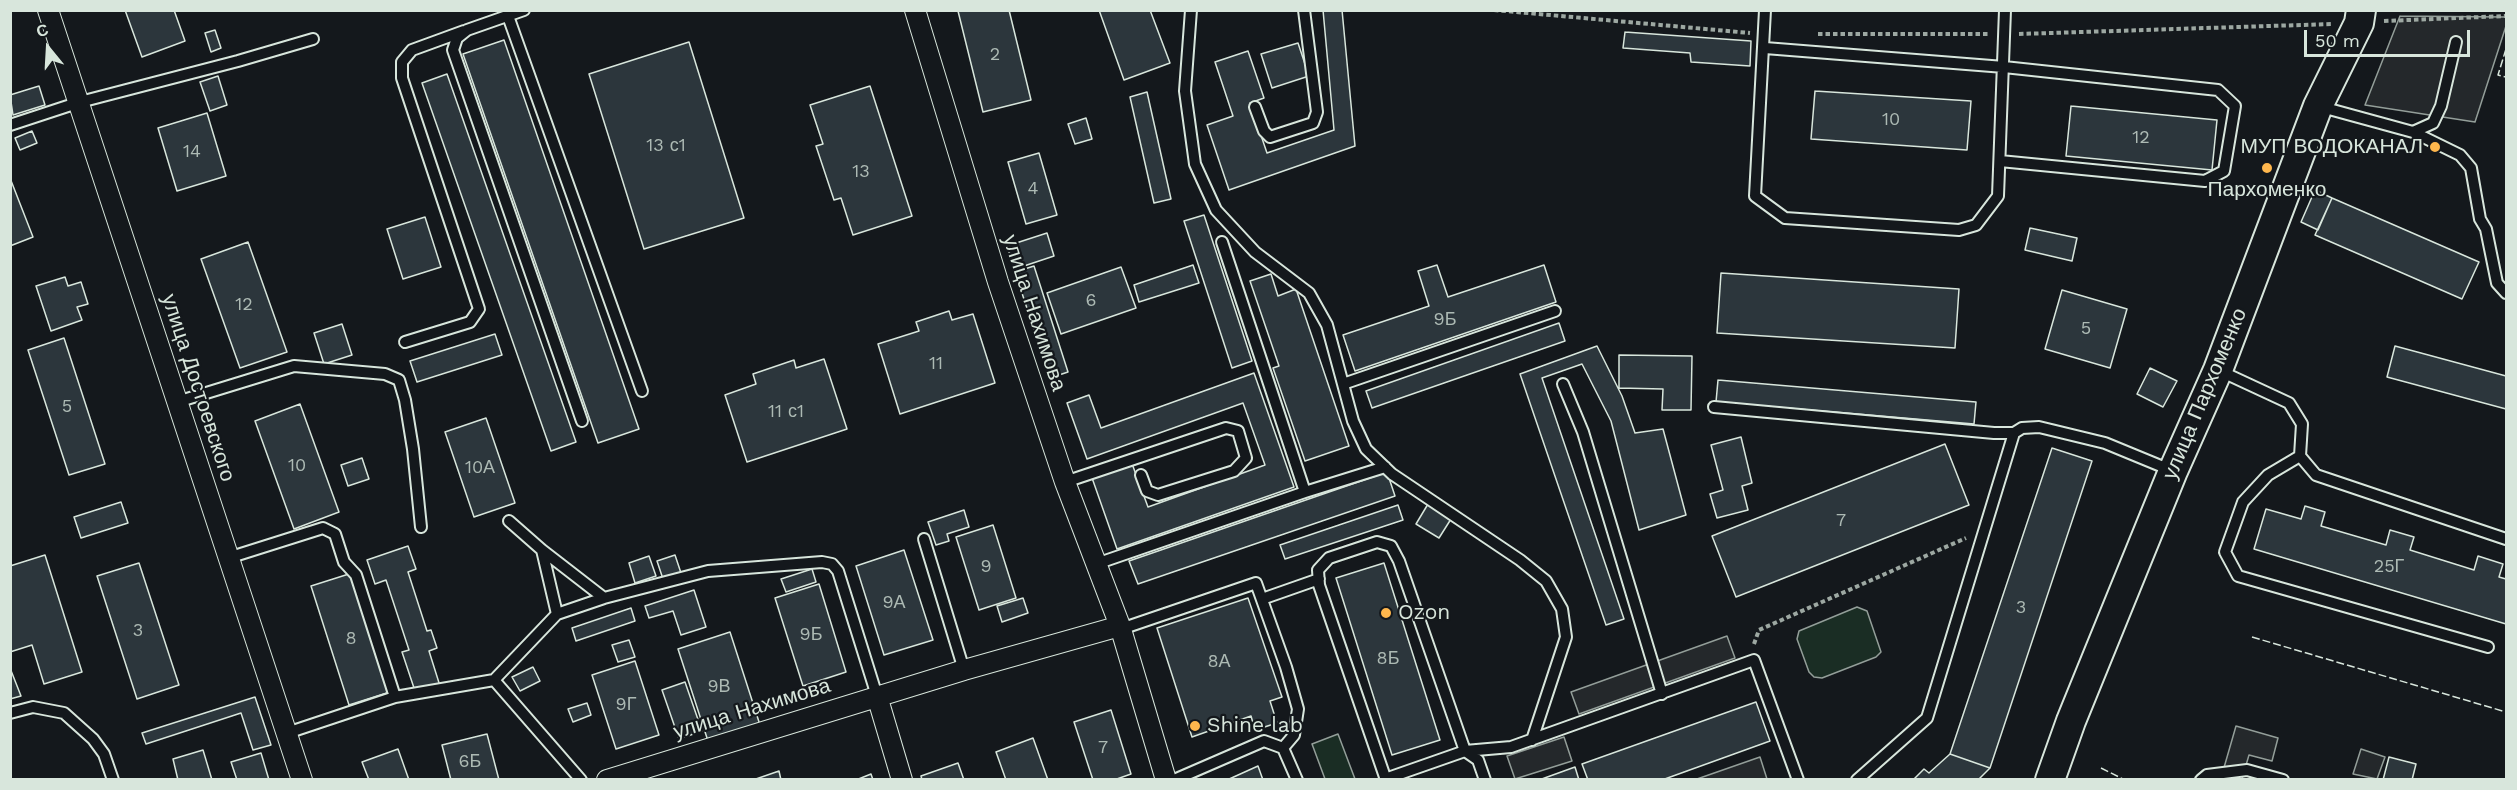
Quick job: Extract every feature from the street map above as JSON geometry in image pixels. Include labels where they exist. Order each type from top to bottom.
[{"type":"main road","name":"улица Пархоменко","points":[[2050,780],[2173,471],[2218,370],[2318,106],[2360,17]]},
{"type":"street","name":"улица Достоевского","points":[[48,10],[302,780]]},
{"type":"street","name":"улица Нахимова","points":[[915,10],[998,282],[1065,482],[1120,628],[1166,780]]},
{"type":"street","name":"улица Нахимова","points":[[607,780],[628,776],[964,670],[1120,628]]},
{"type":"street","points":[[877,696],[902,780]]},
{"type":"lane","points":[[405,342],[470,322],[479,309],[402,78],[402,62],[412,50],[509,13],[524,10]]},
{"type":"lane","points":[[1191,10],[1185,91],[1195,164],[1216,210],[1255,252],[1309,293],[1326,325],[1353,422],[1366,449],[1385,467],[1520,560],[1546,581],[1562,609],[1566,637],[1532,740]]},
{"type":"lane","points":[[1255,107],[1264,131],[1270,137],[1313,123],[1317,112],[1304,10]]},
{"type":"lane","points":[[1765,10],[1755,196],[1785,218],[1959,230],[1976,225],[1998,196],[2005,10]]},
{"type":"lane","points":[[509,13],[642,391]]},
{"type":"lane","points":[[467,30],[457,38],[453,50],[582,421]]},
{"type":"lane","points":[[10,125],[80,102],[313,39]]},
{"type":"lane","points":[[2413,132],[2433,123],[2441,106],[2456,42]]},
{"type":"lane","points":[[1764,48],[2004,68],[2218,90],[2235,106],[2224,171],[2205,181],[2000,161]]},
{"type":"lane","points":[[2318,106],[2413,132],[2460,155],[2471,168],[2480,219],[2486,229],[2497,283],[2506,293]]},
{"type":"lane","points":[[1222,242],[1305,492]]},
{"type":"lane","points":[[1343,384],[1555,311]]},
{"type":"lane","points":[[177,402],[294,366],[385,374],[399,380],[405,400],[413,449],[421,527]]},
{"type":"lane","points":[[2218,370],[2289,403],[2302,424],[2300,456],[2316,476],[2506,538]]},
{"type":"lane","points":[[1563,384],[1583,432],[1662,694]]},
{"type":"lane","points":[[1714,406],[2014,434]]},
{"type":"lane","points":[[1857,780],[1927,718],[2014,434],[2022,428],[2039,427],[2084,436],[2173,471]]},
{"type":"lane","points":[[1065,482],[1226,428],[1238,431],[1246,458],[1234,471],[1158,495],[1147,491],[1141,475]]},
{"type":"lane","points":[[2300,456],[2268,475],[2243,502],[2225,552],[2238,576],[2488,647]]},
{"type":"lane","points":[[1096,564],[1385,467]]},
{"type":"lane","points":[[509,521],[604,598]]},
{"type":"lane","points":[[228,558],[323,528],[335,534],[344,562],[356,575],[395,697]]},
{"type":"lane","points":[[924,539],[964,670]]},
{"type":"lane","points":[[1485,780],[1478,760],[1465,751],[1399,561],[1391,546],[1377,542],[1329,558],[1318,570],[1319,579],[1385,779],[1465,751],[1511,747],[1754,660],[1798,780]]},
{"type":"lane","points":[[542,550],[557,614]]},
{"type":"lane","points":[[287,733],[395,697],[494,680],[557,614],[604,598],[708,572],[822,562],[832,564],[843,583],[877,696]]},
{"type":"lane","points":[[1262,599],[1319,579]]},
{"type":"lane","points":[[1120,628],[1256,583],[1298,709],[1294,735],[1283,748]]},
{"type":"lane","points":[[494,680],[581,780]]},
{"type":"lane","points":[[10,713],[33,707],[64,713],[93,739],[104,754],[113,780]]},
{"type":"lane","points":[[1174,780],[1264,741],[1283,748],[1296,780]]},
{"type":"lane","points":[[2201,780],[2207,775],[2247,770],[2283,780]]},
{"type":"path","points":[[2004,34],[2360,17],[2506,16]]},
{"type":"path","points":[[1754,660],[1753,646],[1759,630],[1983,530]]},
{"type":"green space","points":[[1857,607],[1867,611],[1881,652],[1876,657],[1822,678],[1814,677],[1809,672],[1797,639],[1799,631]]},
{"type":"green space","points":[[1338,734],[1355,779],[1325,779],[1312,744]]},
{"type":"shaded area","points":[[2400,16],[2506,17],[2506,26],[2475,122],[2365,105]]},
{"type":"shaded area","points":[[1727,636],[1735,658],[1579,714],[1571,692]]},
{"type":"shaded area","points":[[2236,726],[2278,738],[2272,761],[2249,755],[2242,779],[2221,778]]},
{"type":"shaded area","points":[[1564,737],[1572,761],[1515,779],[1507,756]]},
{"type":"shaded area","points":[[2361,749],[2385,757],[2377,779],[2353,774]]},
{"type":"shaded area","points":[[1760,757],[1767,779],[1697,779]]},
{"type":"building","points":[[125,10],[174,10],[185,41],[142,57]]},
{"type":"building","points":[[1009,10],[1031,100],[983,112],[958,11]]},
{"type":"building","points":[[1099,10],[1150,10],[1170,63],[1124,80]]},
{"type":"building","points":[[1323,10],[1342,10],[1355,146],[1229,190],[1207,125],[1233,116],[1215,62],[1248,51],[1264,98],[1250,103],[1267,153],[1334,130]]},
{"type":"building","points":[[215,30],[221,48],[211,52],[205,33]]},
{"type":"building","points":[[1625,32],[1751,41],[1750,66],[1691,62],[1690,53],[1623,48]]},
{"type":"building","points":[[504,40],[639,429],[598,443],[463,54]]},
{"type":"building","points":[[689,42],[744,218],[644,249],[589,74]]},
{"type":"building","points":[[1298,43],[1309,76],[1272,88],[1261,54]]},
{"type":"building","points":[[447,74],[576,442],[551,451],[422,83]]},
{"type":"building","points":[[218,76],[227,105],[210,111],[200,82]]},
{"type":"building","points":[[39,86],[45,105],[13,115],[10,95]]},
{"type":"building","points":[[870,86],[912,216],[853,235],[841,198],[834,200],[816,146],[823,144],[810,105]]},
{"type":"building","points":[[1815,91],[1971,101],[1967,150],[1811,139]]},
{"type":"building","points":[[1147,92],[1171,199],[1154,203],[1130,97]]},
{"type":"building","points":[[2071,106],[2217,120],[2212,170],[2066,156]]},
{"type":"building","points":[[207,113],[226,176],[177,191],[158,128]]},
{"type":"building","points":[[1086,118],[1092,139],[1075,144],[1068,124]]},
{"type":"building","points":[[32,131],[37,143],[20,150],[15,138]]},
{"type":"building","points":[[1039,153],[1057,215],[1026,224],[1008,162]]},
{"type":"building","points":[[10,178],[33,237],[10,246]]},
{"type":"building","points":[[2315,190],[2332,198],[2318,230],[2301,222]]},
{"type":"building","points":[[2332,198],[2479,262],[2462,299],[2315,235]]},
{"type":"building","points":[[1204,215],[1252,361],[1232,368],[1184,221]]},
{"type":"building","points":[[425,217],[441,267],[403,279],[387,229]]},
{"type":"building","points":[[2030,228],[2077,238],[2072,261],[2025,250]]},
{"type":"building","points":[[1047,233],[1054,256],[1015,269],[1007,246]]},
{"type":"building","points":[[248,242],[287,352],[240,368],[201,259]]},
{"type":"building","points":[[1193,265],[1199,283],[1139,302],[1134,285]]},
{"type":"building","points":[[1437,265],[1448,297],[1544,265],[1556,302],[1355,371],[1343,335],[1429,306],[1418,271]]},
{"type":"building","points":[[1034,266],[1068,372],[1050,378],[1015,272]]},
{"type":"building","points":[[1121,267],[1136,308],[1061,334],[1047,293]]},
{"type":"building","points":[[1721,273],[1959,289],[1955,348],[1717,333]]},
{"type":"building","points":[[1271,274],[1278,296],[1296,289],[1349,446],[1305,461],[1273,368],[1279,366],[1250,281]]},
{"type":"building","points":[[65,277],[68,286],[81,282],[88,304],[77,307],[82,320],[51,331],[36,286]]},
{"type":"building","points":[[2062,290],[2127,309],[2110,368],[2045,349]]},
{"type":"building","points":[[949,311],[952,320],[973,314],[995,383],[900,414],[878,344],[919,331],[916,322]]},
{"type":"building","points":[[1559,323],[1565,341],[1372,408],[1366,391]]},
{"type":"building","points":[[342,324],[352,355],[324,364],[314,333]]},
{"type":"building","points":[[495,334],[502,355],[417,382],[410,361]]},
{"type":"building","points":[[64,338],[105,464],[69,475],[28,350]]},
{"type":"building","points":[[1597,346],[1622,396],[1635,433],[1663,429],[1686,515],[1639,530],[1611,421],[1582,364],[1542,378],[1624,619],[1606,625],[1520,374]]},
{"type":"building","points":[[2395,346],[2506,376],[2506,409],[2387,377]]},
{"type":"building","points":[[1619,355],[1692,356],[1691,410],[1662,410],[1663,389],[1619,388]]},
{"type":"building","points":[[824,359],[847,429],[747,462],[725,395],[756,384],[753,374],[794,360],[796,368]]},
{"type":"building","points":[[2150,368],[2177,381],[2163,407],[2137,394]]},
{"type":"building","points":[[1254,373],[1294,487],[1117,549],[1091,475],[1131,461],[1148,507],[1265,465],[1243,403],[1087,459],[1067,403],[1089,395],[1101,428]]},
{"type":"building","points":[[1718,380],[1976,402],[1974,424],[1716,402]]},
{"type":"building","points":[[300,404],[339,512],[294,529],[255,421]]},
{"type":"building","points":[[486,418],[515,503],[474,517],[445,432]]},
{"type":"building","points":[[1741,437],[1752,483],[1742,486],[1748,510],[1717,518],[1710,494],[1723,490],[1711,445]]},
{"type":"building","points":[[1945,444],[1969,505],[1736,597],[1712,536]]},
{"type":"building","points":[[2052,448],[2092,461],[1990,768],[1950,754]]},
{"type":"building","points":[[362,458],[369,479],[348,486],[341,465]]},
{"type":"building","points":[[1387,472],[1395,496],[1138,584],[1129,561]]},
{"type":"building","points":[[121,502],[128,523],[81,538],[74,517]]},
{"type":"building","points":[[1428,504],[1451,519],[1439,538],[1416,524]]},
{"type":"building","points":[[1398,505],[1403,520],[1285,559],[1280,545]]},
{"type":"building","points":[[2305,506],[2325,512],[2321,526],[2386,545],[2390,530],[2414,537],[2410,550],[2474,570],[2478,556],[2503,564],[2499,577],[2506,579],[2506,624],[2254,549],[2266,509],[2301,519]]},
{"type":"building","points":[[964,510],[969,527],[947,534],[949,541],[936,545],[928,522]]},
{"type":"building","points":[[993,525],[1016,598],[979,610],[956,537]]},
{"type":"building","points":[[408,546],[416,569],[408,572],[427,631],[431,630],[437,648],[429,651],[440,686],[416,694],[402,652],[409,650],[386,580],[375,584],[367,560]]},
{"type":"building","points":[[904,550],[933,640],[884,655],[856,566]]},
{"type":"building","points":[[45,555],[82,672],[44,684],[32,645],[10,652],[10,566]]},
{"type":"building","points":[[675,555],[681,573],[663,579],[657,561]]},
{"type":"building","points":[[649,556],[656,576],[635,583],[629,563]]},
{"type":"building","points":[[139,563],[179,685],[137,699],[97,576]]},
{"type":"building","points":[[1384,563],[1440,740],[1392,755],[1336,578]]},
{"type":"building","points":[[812,569],[816,582],[786,592],[781,579]]},
{"type":"building","points":[[352,573],[390,692],[349,705],[311,586]]},
{"type":"building","points":[[819,584],[846,672],[803,686],[775,598]]},
{"type":"building","points":[[694,590],[706,627],[681,635],[673,611],[649,618],[645,606]]},
{"type":"building","points":[[1023,598],[1028,613],[1002,622],[997,606]]},
{"type":"building","points":[[1248,598],[1282,697],[1270,701],[1277,723],[1255,730],[1251,716],[1192,737],[1157,628]]},
{"type":"building","points":[[631,608],[635,621],[576,641],[572,628]]},
{"type":"building","points":[[730,632],[760,725],[708,741],[678,649]]},
{"type":"building","points":[[629,640],[635,657],[618,662],[612,645]]},
{"type":"building","points":[[635,661],[659,735],[616,749],[592,675]]},
{"type":"building","points":[[533,667],[540,681],[520,691],[512,677]]},
{"type":"building","points":[[10,668],[21,696],[10,699]]},
{"type":"building","points":[[685,682],[702,731],[679,739],[662,690]]},
{"type":"building","points":[[255,697],[271,745],[253,750],[241,713],[146,744],[142,733]]},
{"type":"building","points":[[1756,702],[1770,741],[1662,780],[1588,780],[1582,764]]},
{"type":"building","points":[[587,703],[591,715],[573,722],[568,709]]},
{"type":"building","points":[[1111,710],[1131,774],[1114,780],[1093,780],[1074,722]]},
{"type":"building","points":[[487,734],[499,780],[451,780],[442,745]]},
{"type":"building","points":[[1033,738],[1048,780],[1006,780],[996,752]]},
{"type":"building","points":[[398,749],[409,780],[369,780],[362,762]]},
{"type":"building","points":[[203,750],[212,780],[178,780],[173,759]]},
{"type":"building","points":[[261,753],[269,780],[237,780],[231,762]]},
{"type":"building","points":[[1950,754],[1990,768],[1978,780],[1913,780],[1924,769],[1929,773]]},
{"type":"building","points":[[2389,757],[2416,764],[2412,780],[2383,780]]},
{"type":"building","points":[[958,763],[964,780],[922,780],[921,776]]},
{"type":"building","points":[[1258,766],[1263,780],[1227,780]]},
{"type":"building","points":[[1575,767],[1579,780],[1539,780]]},
{"type":"building","points":[[779,771],[781,780],[753,780]]},
{"type":"building","points":[[871,774],[873,780],[856,780]]},
{"type":"fence","points":[[2506,49],[2498,75],[2506,77]]},
{"type":"fence","points":[[2252,637],[2506,712]]},
{"type":"fence","points":[[2101,768],[2125,780]]},
{"type":"place","name":"МУП ВОДОКАНАЛ","points":[[2435,147]]},
{"type":"place","name":"Пархоменко","points":[[2267,168]]},
{"type":"place","name":"Ozon","points":[[1386,613]]},
{"type":"place","name":"Shine lab","points":[[1195,726]]}]
